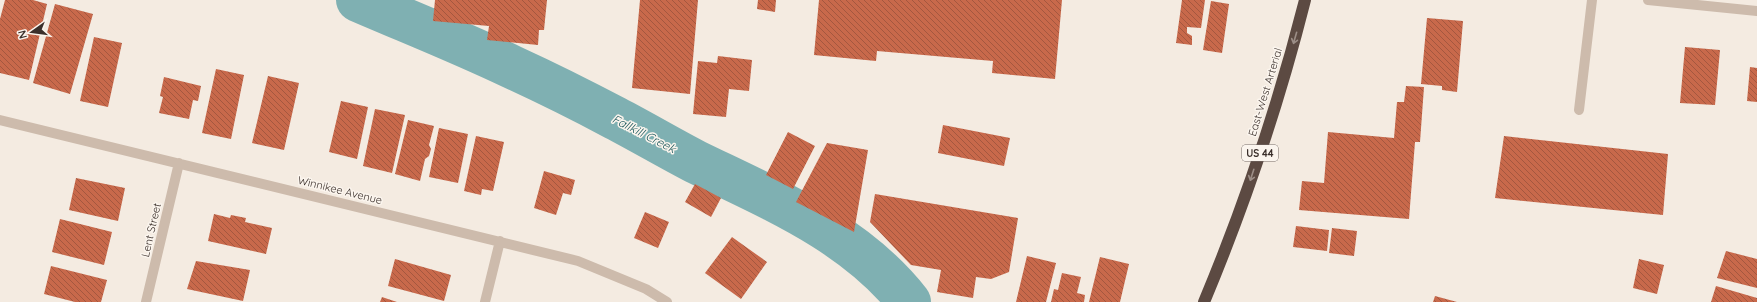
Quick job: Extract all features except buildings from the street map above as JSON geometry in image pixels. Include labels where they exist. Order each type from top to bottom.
[{"type":"highway","name":"East-West Arterial","points":[[1204,302],[1245,195],[1274,110],[1305,0]]},
{"type":"street","points":[[1579,110],[1592,0]]},
{"type":"street","points":[[1648,0],[1741,4],[1757,11]]},
{"type":"street","name":"Winnikee Avenue","points":[[0,120],[578,260],[646,289],[667,302]]},
{"type":"street","name":"Lent Street","points":[[146,302],[179,163]]},
{"type":"street","points":[[485,302],[500,241]]},
{"type":"waterway","name":"Fallkill Creek","points":[[358,0],[538,79],[602,111],[696,162],[783,204],[838,237],[864,256],[909,302]]}]
